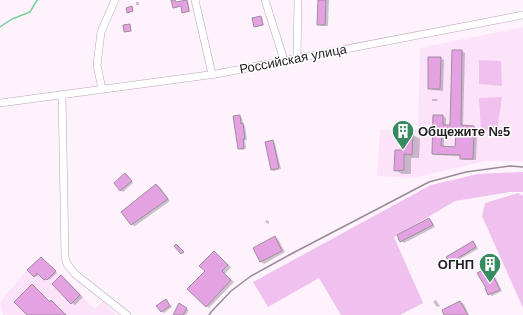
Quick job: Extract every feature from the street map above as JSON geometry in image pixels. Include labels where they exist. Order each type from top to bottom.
[{"type":"street","points":[[102,89],[97,65],[101,32],[116,0]]},
{"type":"street","points":[[195,0],[212,74]]},
{"type":"street","points":[[265,0],[284,60]]},
{"type":"street","points":[[297,58],[298,0]]},
{"type":"street","name":"Российская улица","points":[[0,102],[212,74],[523,15]]},
{"type":"street","points":[[62,94],[65,257],[67,264],[74,274],[126,315]]},
{"type":"shaded area","points":[[523,27],[523,161],[486,161],[412,178],[377,176],[380,130],[418,130],[420,48]]},
{"type":"shaded area","points":[[479,60],[501,61],[502,86],[479,84]]},
{"type":"shaded area","points":[[502,97],[497,131],[481,130],[479,98]]},
{"type":"shaded area","points":[[523,172],[523,192],[510,192],[455,201],[394,237],[423,303],[400,315],[341,315],[319,278],[268,307],[253,282],[431,185],[478,174]]},
{"type":"shaded area","points":[[518,193],[523,196],[523,308],[482,216],[485,203]]},
{"type":"shaded area","points":[[41,257],[95,309],[103,301],[116,315],[3,315],[0,302],[27,270]]},
{"type":"building","points":[[171,0],[175,0],[176,2],[187,0],[189,11],[182,13],[181,6],[173,8]]},
{"type":"building","points":[[318,0],[326,0],[325,25],[317,25]]},
{"type":"building","points":[[132,6],[133,11],[127,13],[126,8]]},
{"type":"building","points":[[261,16],[263,25],[254,27],[252,18]]},
{"type":"building","points":[[130,24],[131,31],[124,32],[123,25]]},
{"type":"building","points":[[452,50],[462,50],[461,125],[474,126],[474,130],[476,130],[476,134],[474,134],[473,159],[460,159],[460,155],[432,154],[433,115],[443,115],[443,125],[450,125]],"holes":[[[442,133],[456,133],[455,147],[441,146]]]},
{"type":"building","points":[[428,57],[441,57],[440,89],[428,89]]},
{"type":"building","points":[[240,115],[241,124],[243,123],[245,139],[243,139],[244,148],[238,149],[233,116]]},
{"type":"building","name":"Общежите №5","points":[[413,134],[412,155],[404,154],[404,170],[394,171],[395,150],[403,150],[403,135]]},
{"type":"building","points":[[273,140],[279,168],[271,170],[265,142]]},
{"type":"building","points":[[125,173],[132,181],[120,191],[114,183]]},
{"type":"building","points":[[156,184],[168,199],[131,225],[121,212]]},
{"type":"building","points":[[429,218],[433,225],[400,242],[397,235]]},
{"type":"building","points":[[275,236],[282,251],[260,262],[253,248]]},
{"type":"building","points":[[473,241],[476,247],[450,263],[446,257]]},
{"type":"building","points":[[176,244],[184,252],[181,254],[174,246]]},
{"type":"building","points":[[214,251],[228,265],[222,271],[231,280],[206,307],[187,289],[205,271],[199,266]]},
{"type":"building","points":[[41,257],[56,271],[47,280],[44,280],[37,273],[34,277],[27,270]]},
{"type":"building","name":"ОГНП","points":[[489,267],[500,290],[488,295],[486,288],[477,273]]},
{"type":"building","points":[[61,275],[80,295],[71,304],[52,284]]},
{"type":"building","points":[[32,284],[66,315],[27,315],[14,302]]},
{"type":"building","points":[[166,299],[170,306],[161,312],[156,306]]},
{"type":"building","points":[[460,301],[468,315],[444,315],[442,310]]},
{"type":"building","points":[[179,303],[187,308],[183,315],[173,315]]},
{"type":"waterway","points":[[0,27],[12,19],[30,12],[37,0]]},
{"type":"railway","points":[[209,315],[231,291],[251,276],[429,182],[466,172],[510,166],[523,167]]},
{"type":"place","name":"Общежите №5","points":[[403,150]]},
{"type":"place","name":"ОГНП","points":[[490,284]]}]
